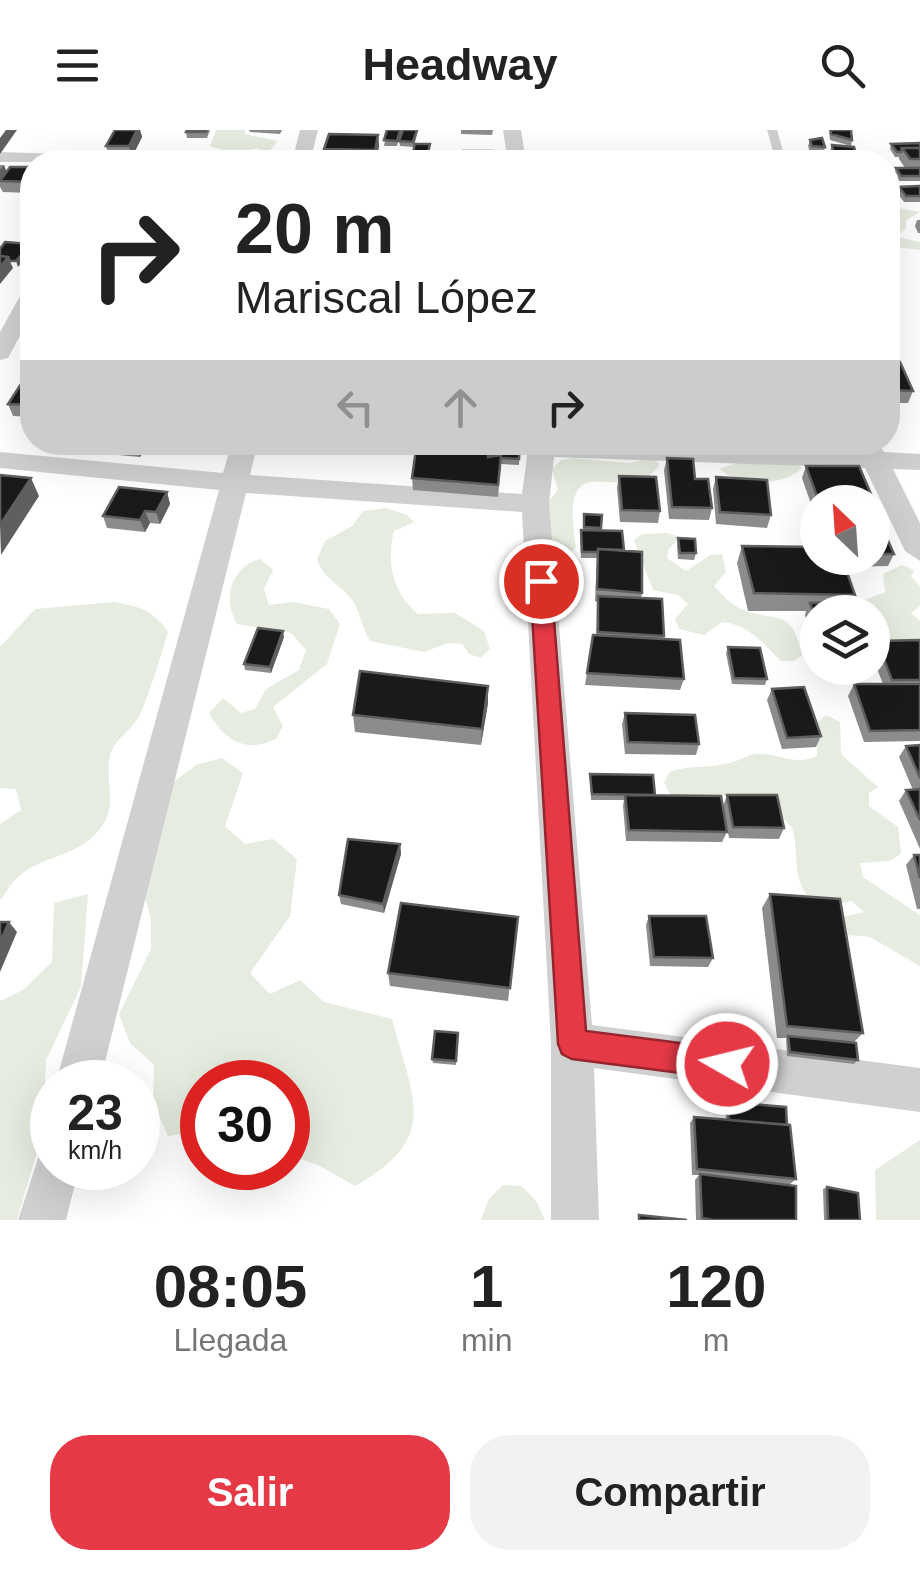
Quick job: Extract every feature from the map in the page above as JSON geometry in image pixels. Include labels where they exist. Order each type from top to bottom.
[{"type":"street","points":[[0,353],[20,316]]},
{"type":"street","points":[[84,1060],[242,455]]},
{"type":"street","points":[[541,455],[535,504],[572,1044],[575,1220]]},
{"type":"street","points":[[872,455],[920,552]]},
{"type":"street","points":[[886,455],[920,462]]},
{"type":"street","points":[[0,460],[235,484],[535,504]]},
{"type":"street","points":[[572,1044],[920,1090]]},
{"type":"street","points":[[42,1220],[50,1190]]},
{"type":"shaded area","points":[[216,130],[245,130],[245,134],[278,141],[270,150],[223,150],[210,146]]},
{"type":"shaded area","points":[[900,208],[920,212],[906,220],[906,228],[900,234]]},
{"type":"shaded area","points":[[900,238],[920,242],[920,250],[900,248]]},
{"type":"shaded area","points":[[651,458],[660,464],[646,477],[630,482],[585,484],[576,493],[576,547],[563,561],[550,537],[547,503],[558,490],[552,469],[561,460],[630,463]]},
{"type":"shaded area","points":[[743,461],[802,468],[785,478],[761,482],[719,469]]},
{"type":"shaded area","points":[[386,508],[407,515],[414,522],[394,531],[392,543],[391,566],[403,597],[418,614],[455,613],[484,631],[490,649],[481,658],[469,654],[462,644],[448,643],[424,652],[370,641],[354,603],[320,567],[317,559],[325,541],[352,526],[363,511]]},
{"type":"shaded area","points":[[642,534],[680,537],[668,550],[667,558],[686,571],[710,555],[722,554],[726,572],[714,586],[739,608],[786,622],[798,639],[800,656],[781,661],[755,636],[732,624],[722,622],[704,635],[679,629],[675,619],[688,604],[678,595],[653,590],[634,540]]},
{"type":"shaded area","points":[[260,559],[273,570],[264,589],[269,605],[293,602],[329,609],[340,624],[327,664],[273,707],[283,726],[276,739],[255,745],[229,737],[209,713],[223,698],[241,713],[255,709],[266,689],[299,670],[306,650],[291,633],[237,624],[230,604],[232,585],[242,569]]},
{"type":"shaded area","points":[[902,565],[914,570],[911,577],[920,586],[920,606],[911,613],[920,621],[920,643],[890,644],[890,595],[878,595],[885,592],[883,575],[890,575],[890,571]]},
{"type":"shaded area","points":[[114,602],[145,611],[168,632],[141,712],[110,756],[109,812],[90,839],[29,869],[16,878],[0,900],[0,824],[21,810],[16,789],[0,788],[0,647],[35,609]]},
{"type":"shaded area","points":[[826,715],[840,722],[841,754],[878,787],[869,793],[869,806],[898,827],[901,854],[890,861],[860,863],[863,877],[920,915],[920,966],[870,937],[837,934],[832,919],[864,912],[851,901],[822,909],[811,900],[800,882],[792,827],[772,809],[742,795],[690,798],[670,794],[664,782],[670,772],[725,764],[753,755],[793,760],[817,756],[816,723]]},
{"type":"shaded area","points":[[222,758],[243,773],[225,826],[245,844],[273,839],[297,859],[290,916],[250,973],[270,994],[300,980],[324,1002],[392,1019],[414,1115],[400,1151],[355,1186],[310,1162],[310,1060],[180,1060],[180,1134],[168,1136],[160,1118],[160,1060],[149,1060],[130,1043],[119,1014],[151,949],[151,919],[143,891],[172,783],[196,765]]},
{"type":"shaded area","points":[[88,894],[81,987],[46,1060],[30,1060],[30,1176],[17,1220],[0,1220],[0,1001],[23,990],[52,962],[54,903]]},
{"type":"shaded area","points":[[920,1140],[920,1220],[876,1220],[875,1170]]},
{"type":"shaded area","points":[[503,1185],[522,1186],[536,1201],[545,1220],[481,1220],[489,1199]]},
{"type":"building","points":[[115,130],[137,130],[129,146],[106,146]]},
{"type":"building","points":[[387,130],[400,130],[397,141],[384,140]]},
{"type":"building","points":[[403,130],[417,130],[413,142],[399,141]]},
{"type":"building","points":[[831,130],[851,130],[852,140],[831,134]]},
{"type":"building","points":[[329,134],[378,135],[375,150],[324,149]]},
{"type":"building","points":[[822,138],[825,147],[812,146],[810,140]]},
{"type":"building","points":[[920,143],[920,148],[902,148],[900,152],[891,144]]},
{"type":"building","points":[[415,144],[430,144],[429,150],[414,150]]},
{"type":"building","points":[[832,145],[855,150],[833,150]]},
{"type":"building","points":[[902,148],[920,148],[920,159],[910,159]]},
{"type":"building","points":[[10,167],[20,167],[20,182],[0,181]]},
{"type":"building","points":[[900,168],[920,168],[920,176],[901,176]]},
{"type":"building","points":[[920,186],[920,196],[906,196],[900,187]]},
{"type":"building","points":[[5,242],[20,243],[20,256],[10,261],[0,256]]},
{"type":"building","points":[[900,362],[913,391],[900,390]]},
{"type":"building","points":[[20,386],[20,404],[8,404]]},
{"type":"building","points":[[415,455],[501,455],[498,485],[412,478]]},
{"type":"building","points":[[501,455],[519,455],[519,459]]},
{"type":"building","points":[[667,458],[693,459],[695,479],[708,479],[712,508],[672,507]]},
{"type":"building","points":[[806,466],[859,466],[867,485],[813,485]]},
{"type":"building","points":[[0,475],[31,478],[0,525]]},
{"type":"building","points":[[619,476],[656,477],[660,511],[622,510]]},
{"type":"building","points":[[716,477],[767,480],[771,515],[720,512]]},
{"type":"building","points":[[119,487],[167,492],[156,512],[145,511],[140,520],[103,516]]},
{"type":"building","points":[[584,514],[602,515],[601,528],[584,527]]},
{"type":"building","points":[[581,530],[622,531],[624,550],[582,552]]},
{"type":"building","points":[[678,538],[695,539],[696,553],[680,553]]},
{"type":"building","points":[[742,546],[800,547],[800,575],[848,575],[855,595],[754,593]]},
{"type":"building","points":[[598,549],[642,552],[642,593],[597,589]]},
{"type":"building","points":[[598,596],[662,599],[664,636],[598,632]]},
{"type":"building","points":[[258,628],[283,631],[270,667],[244,664]]},
{"type":"building","points":[[593,635],[680,640],[684,679],[587,673]]},
{"type":"building","points":[[920,640],[920,680],[892,680],[890,641]]},
{"type":"building","points":[[728,647],[760,648],[767,679],[734,678]]},
{"type":"building","points":[[360,671],[488,686],[482,729],[353,715]]},
{"type":"building","points":[[920,684],[920,730],[870,731],[854,685]]},
{"type":"building","points":[[804,687],[821,736],[787,738],[772,689]]},
{"type":"building","points":[[625,713],[695,715],[699,744],[628,742]]},
{"type":"building","points":[[920,745],[920,778],[906,746]]},
{"type":"building","points":[[590,774],[653,775],[655,795],[592,794]]},
{"type":"building","points":[[920,789],[920,820],[906,790]]},
{"type":"building","points":[[625,795],[721,796],[727,832],[629,830]]},
{"type":"building","points":[[727,795],[777,795],[784,828],[733,827]]},
{"type":"building","points":[[348,839],[400,844],[383,904],[339,895]]},
{"type":"building","points":[[914,855],[920,855],[920,878]]},
{"type":"building","points":[[770,894],[840,899],[863,1033],[787,1026]]},
{"type":"building","points":[[401,903],[518,917],[510,988],[388,973]]},
{"type":"building","points":[[649,916],[706,916],[713,958],[654,957]]},
{"type":"building","points":[[0,922],[9,922],[0,942]]},
{"type":"building","points":[[435,1031],[458,1033],[456,1061],[432,1059]]},
{"type":"building","points":[[788,1036],[856,1043],[858,1060],[790,1052]]},
{"type":"building","points":[[728,1102],[786,1107],[787,1125],[729,1120]]},
{"type":"building","points":[[694,1117],[790,1125],[796,1179],[697,1169]]},
{"type":"building","points":[[700,1174],[796,1186],[796,1220],[702,1218]]},
{"type":"building","points":[[827,1187],[858,1193],[860,1220],[828,1220]]},
{"type":"building","points":[[639,1215],[687,1220],[639,1220]]},
{"type":"route","points":[[541,581],[572,1044],[727,1064]]}]
